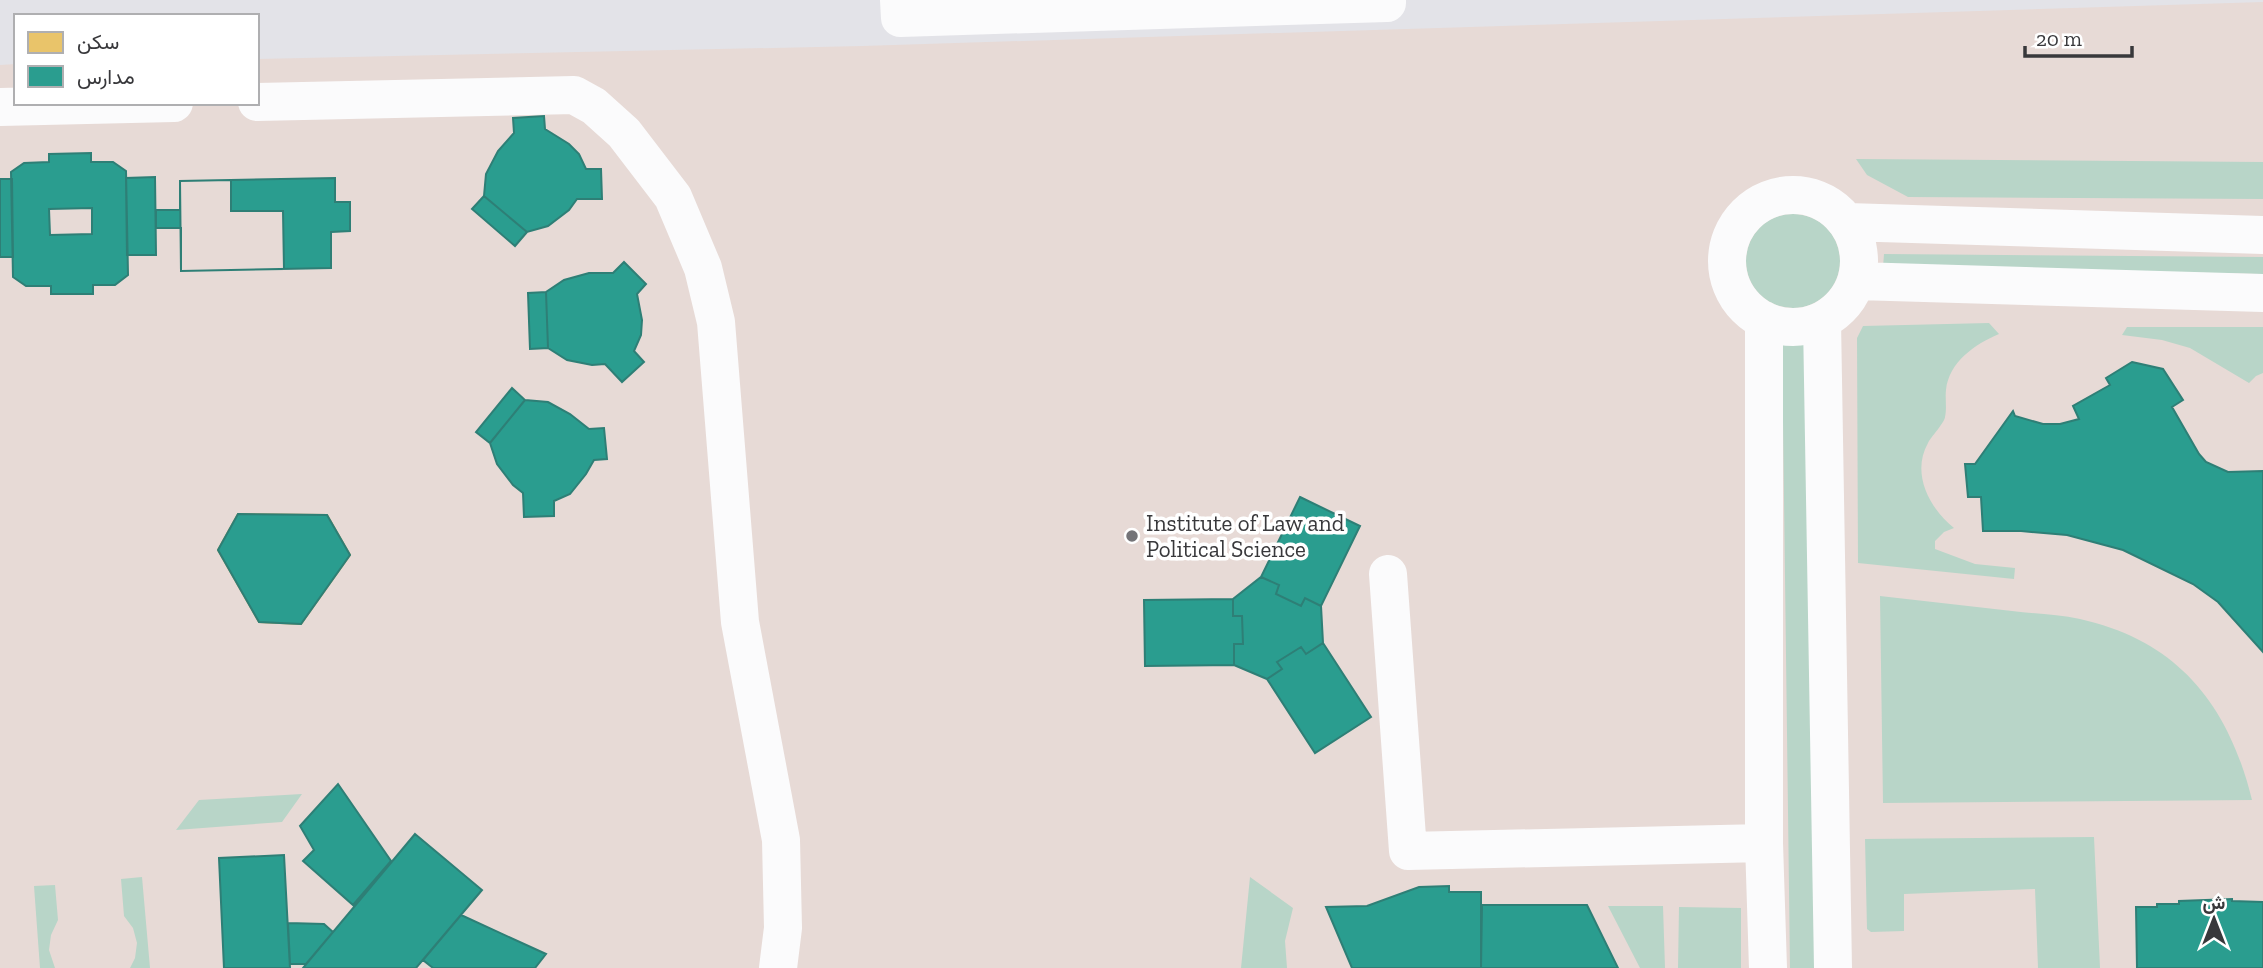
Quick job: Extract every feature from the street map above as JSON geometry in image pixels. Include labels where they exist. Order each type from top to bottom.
[{"type":"lane","points":[[899,0],[900,18],[1387,3],[1387,0]]},
{"type":"lane","points":[[259,102],[574,95],[594,106],[624,134],[673,197],[703,268],[716,322],[740,622],[781,840],[783,928],[778,968]]},
{"type":"lane","points":[[0,107],[87,105]]},
{"type":"lane","points":[[1784,195],[1808,196],[1830,206],[1847,222],[1859,251],[1857,281],[1844,304],[1822,321],[1803,326],[1783,326],[1764,320],[1744,307],[1732,286],[1727,262],[1730,239],[1742,218],[1761,203],[1784,195]]},
{"type":"lane","points":[[1847,222],[2263,235]]},
{"type":"lane","points":[[1857,281],[2263,293]]},
{"type":"lane","points":[[1764,320],[1764,843],[1768,968]]},
{"type":"lane","points":[[1822,321],[1833,968]]},
{"type":"lane","points":[[1388,573],[1408,850],[1764,843]]},
{"type":"shaded area","name":"Institute of Law and Political Science","points":[[2263,2],[2263,968],[0,968],[0,65],[14,64],[14,105],[259,105],[259,59],[862,46]]},
{"type":"green space","points":[[1856,159],[2263,162],[2263,199],[1908,197],[1867,175]]},
{"type":"green space","points":[[1784,214],[1802,214],[1827,227],[1837,243],[1840,261],[1837,279],[1827,295],[1802,308],[1784,308],[1759,295],[1746,270],[1746,252],[1759,227]]},
{"type":"green space","points":[[1884,254],[2263,257],[2263,274],[1883,267]]},
{"type":"green space","points":[[1989,323],[1999,334],[1965,355],[1948,380],[1944,419],[1923,454],[1922,478],[1930,500],[1954,528],[1944,532],[1935,541],[1935,549],[1975,564],[2015,568],[2014,579],[1858,563],[1857,338],[1863,326]]},
{"type":"green space","points":[[2127,327],[2263,327],[2263,373],[2249,383],[2190,348],[2162,340],[2122,335]]},
{"type":"green space","points":[[1807,341],[1815,968],[1790,968],[1782,342]]},
{"type":"green space","points":[[1880,596],[2072,617],[2115,629],[2145,643],[2172,661],[2214,707],[2242,766],[2252,800],[1883,803]]},
{"type":"green space","points":[[302,794],[282,822],[176,830],[199,800]]},
{"type":"green space","points":[[2094,837],[2100,968],[2038,968],[2035,889],[1904,894],[1904,931],[1871,932],[1867,929],[1865,839]]},
{"type":"green space","points":[[142,877],[150,968],[130,968],[135,958],[137,943],[133,928],[124,916],[121,879]]},
{"type":"green space","points":[[1250,877],[1293,908],[1285,941],[1287,968],[1241,968]]},
{"type":"green space","points":[[55,885],[58,920],[51,935],[49,950],[55,968],[40,968],[34,886]]},
{"type":"green space","points":[[1608,906],[1663,906],[1665,968],[1640,968]]},
{"type":"green space","points":[[1679,907],[1741,908],[1741,968],[1678,968]]},
{"type":"building: سكن","points":[[238,514],[327,515],[350,555],[301,624],[259,622],[218,550]],"holes":[[[261,552],[309,553],[283,588]]]},
{"type":"building: مدارس","points":[[544,116],[545,129],[569,144],[579,154],[586,169],[601,169],[602,199],[577,199],[569,210],[548,226],[527,232],[484,196],[486,174],[498,151],[514,133],[513,118]]},
{"type":"building: مدارس","points":[[91,153],[91,162],[113,162],[126,171],[128,275],[115,285],[93,285],[93,294],[51,294],[51,286],[26,286],[13,277],[11,172],[24,163],[49,162],[49,154]],"holes":[[[92,208],[92,234],[50,235],[49,209]]]},
{"type":"building: مدارس","points":[[155,177],[156,255],[127,255],[126,178]]},
{"type":"building: مدارس","points":[[335,178],[335,202],[350,202],[350,231],[331,232],[331,268],[181,271],[180,181]]},
{"type":"building: مدارس","points":[[0,179],[12,179],[13,257],[0,257]]},
{"type":"building: مدارس","points":[[231,180],[231,211],[283,211],[284,269],[181,271],[181,228],[156,228],[156,210],[180,210],[180,181]]},
{"type":"building: مدارس","points":[[484,196],[527,232],[515,246],[472,209]]},
{"type":"building: مدارس","points":[[624,262],[646,284],[637,294],[642,320],[641,335],[634,351],[644,362],[622,382],[605,364],[592,365],[567,360],[548,348],[546,292],[564,280],[589,273],[613,273]]},
{"type":"building: مدارس","points":[[546,292],[548,348],[530,349],[528,293]]},
{"type":"building: مدارس","points":[[2132,362],[2163,369],[2183,400],[2172,407],[2206,462],[2228,472],[2263,471],[2263,652],[2218,602],[2193,584],[2123,550],[2067,535],[1983,531],[1981,497],[1968,497],[1965,464],[1975,464],[2013,411],[2015,416],[2043,424],[2060,424],[2079,419],[2073,406],[2110,385],[2106,378]]},
{"type":"building: مدارس","points":[[512,388],[525,400],[490,443],[476,432]]},
{"type":"building: مدارس","points":[[525,400],[548,402],[589,429],[604,428],[607,459],[594,460],[570,494],[554,501],[554,516],[524,517],[523,493],[513,485],[497,464],[490,443]]},
{"type":"building: مدارس","points":[[1300,497],[1360,526],[1321,606],[1305,598],[1301,606],[1276,594],[1279,585],[1261,577]]},
{"type":"building: مدارس","points":[[238,514],[327,515],[350,555],[301,624],[259,622],[218,550]]},
{"type":"building: مدارس","points":[[1261,577],[1279,585],[1276,594],[1301,606],[1305,598],[1321,606],[1323,643],[1306,654],[1301,647],[1277,662],[1282,669],[1267,679],[1234,665],[1234,644],[1243,644],[1242,616],[1233,616],[1233,599]]},
{"type":"building: مدارس","points":[[1233,599],[1233,616],[1242,616],[1243,644],[1234,644],[1234,665],[1145,666],[1144,600]]},
{"type":"building: مدارس","points":[[1323,643],[1371,717],[1315,753],[1267,679],[1282,669],[1277,662],[1301,647],[1306,654]]},
{"type":"building: مدارس","points":[[338,784],[391,861],[353,905],[303,861],[314,850],[300,826]]},
{"type":"building: مدارس","points":[[415,834],[482,890],[416,968],[303,968]]},
{"type":"building: مدارس","points":[[284,855],[290,968],[224,968],[219,858]]},
{"type":"building: مدارس","points":[[1449,886],[1449,892],[1481,892],[1481,968],[1352,968],[1326,907],[1367,906],[1419,887]]},
{"type":"building: مدارس","points":[[2232,899],[2263,902],[2263,968],[2137,968],[2136,907],[2179,904],[2179,901]]},
{"type":"building: مدارس","points":[[1482,905],[1587,905],[1618,968],[1481,968]]},
{"type":"building: مدارس","points":[[461,915],[546,954],[535,968],[433,968],[423,960]]},
{"type":"building: مدارس","points":[[288,923],[324,924],[333,932],[306,964],[290,964]]},
{"type":"place","name":"Institute of Law and Political Science","points":[[1132,536]]}]
